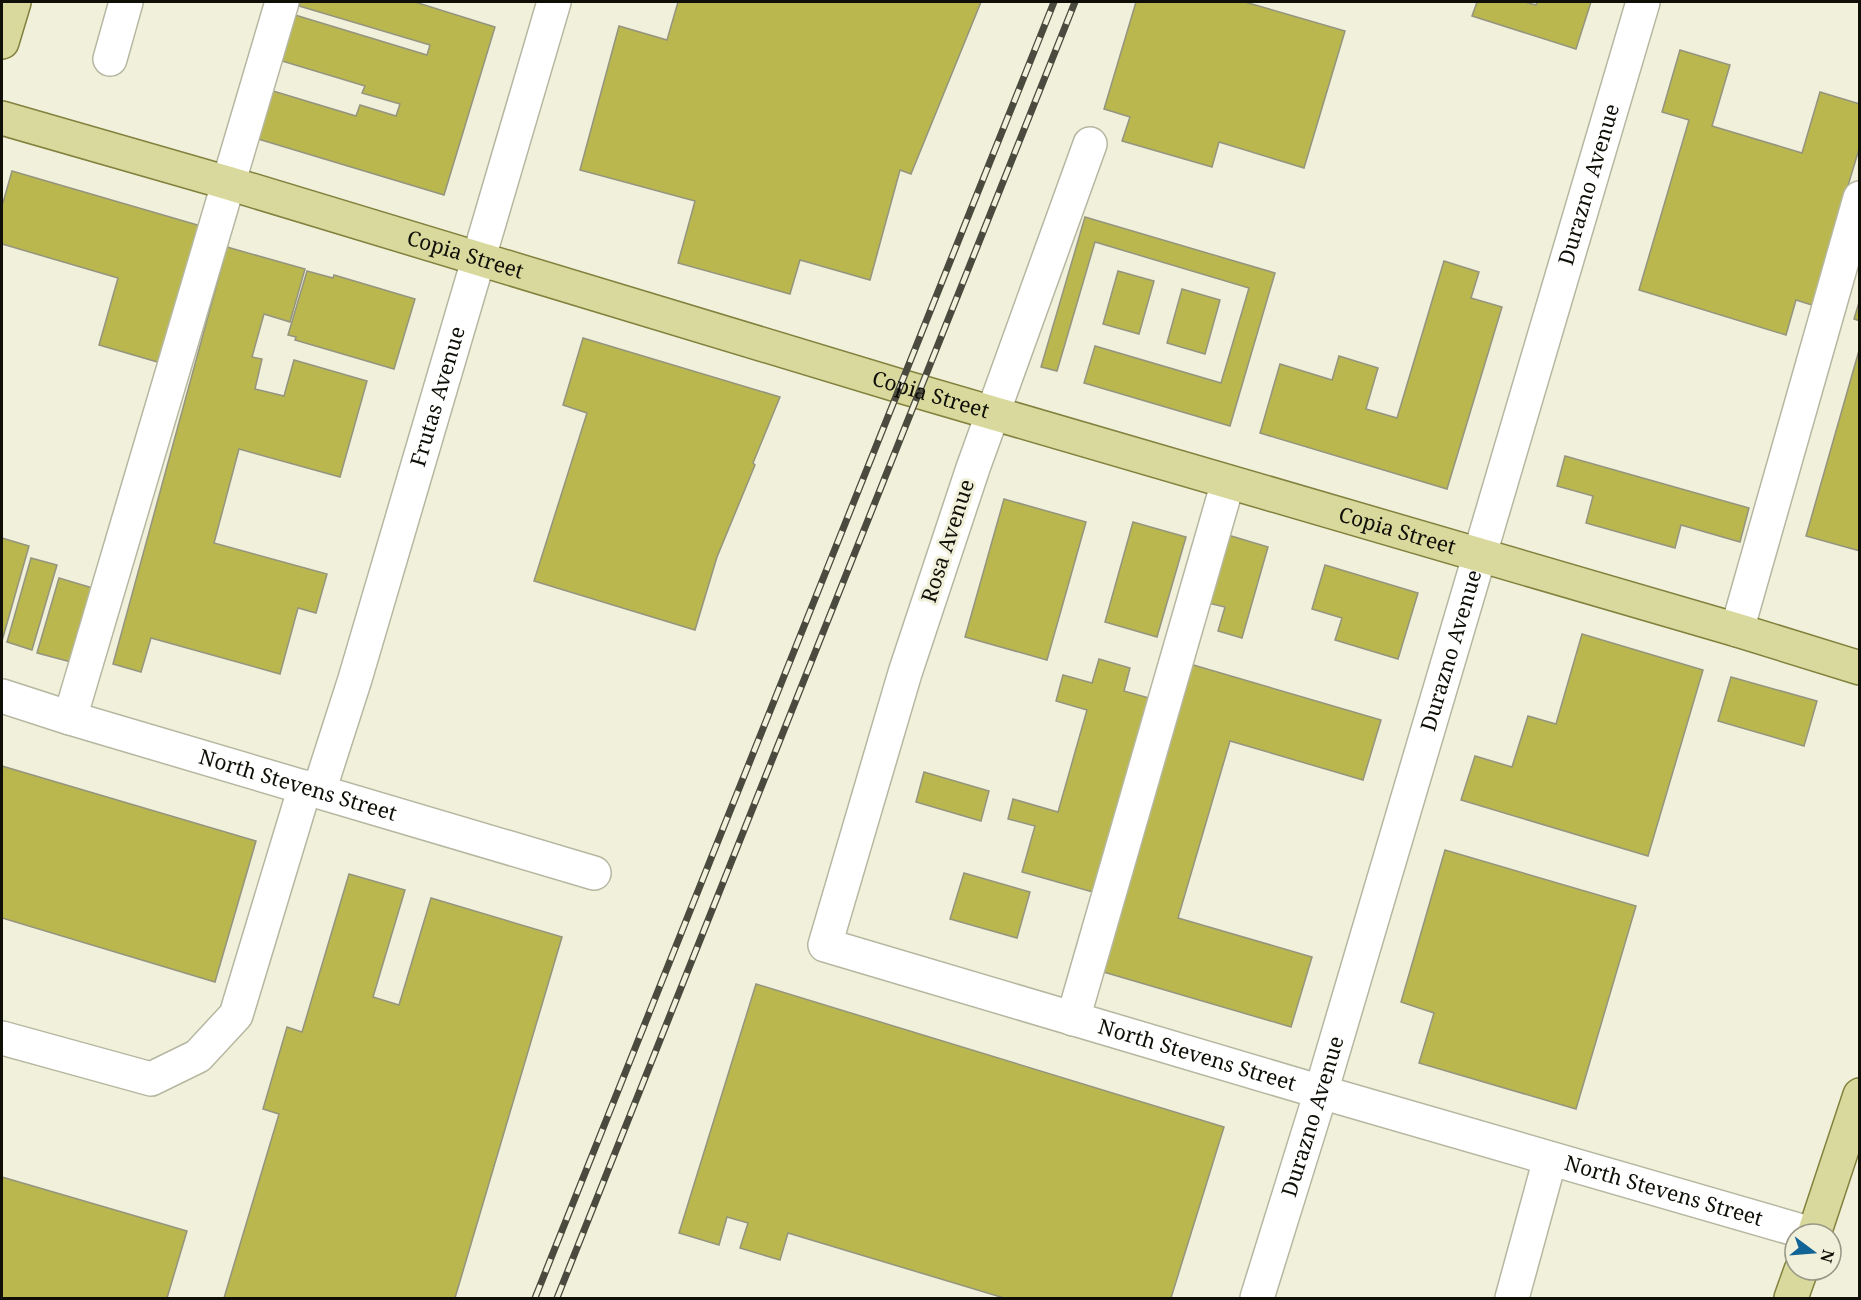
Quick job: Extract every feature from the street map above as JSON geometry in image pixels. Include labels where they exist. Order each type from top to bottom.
[{"type":"main road","points":[[2,42],[14,2]]},
{"type":"main road","name":"Copia Street","points":[[2,118],[228,183],[900,387],[993,412],[1860,668]]},
{"type":"main road","points":[[1817,1222],[1860,1095]]},
{"type":"main road","points":[[1791,1299],[1797,1282]]},
{"type":"street","points":[[110,59],[126,2]]},
{"type":"street","points":[[70,718],[282,2]]},
{"type":"street","name":"Frutas Avenue","points":[[2,1038],[151,1079],[198,1056],[236,1015],[312,789],[355,678],[554,2]]},
{"type":"street","name":"Durazno Avenue","points":[[1257,1299],[1321,1092],[1643,2]]},
{"type":"street","name":"Rosa Avenue","points":[[825,945],[905,673],[993,412],[1090,144]]},
{"type":"street","points":[[1737,630],[1860,198]]},
{"type":"street","points":[[1073,1019],[1228,482]]},
{"type":"street","name":"North Stevens Street","points":[[2,696],[594,873]]},
{"type":"street","name":"North Stevens Street","points":[[825,945],[1550,1160],[1783,1226]]},
{"type":"street","points":[[1512,1299],[1550,1160]]},
{"type":"building","points":[[300,2],[419,2],[495,27],[444,195],[258,139],[273,91],[356,116],[360,105],[396,116],[400,104],[362,93],[365,86],[282,61],[295,15],[427,55],[430,45],[299,6]]},
{"type":"building","points":[[678,2],[981,2],[911,174],[900,170],[870,280],[800,260],[790,294],[678,263],[695,201],[580,170],[619,26],[667,40]]},
{"type":"building","points":[[1136,2],[1245,2],[1345,31],[1304,168],[1219,142],[1212,167],[1122,141],[1130,117],[1104,109]]},
{"type":"building","points":[[1477,2],[1525,2],[1536,5],[1537,2],[1591,2],[1576,49],[1472,16]]},
{"type":"building","points":[[1680,50],[1730,65],[1712,126],[1802,153],[1820,92],[1860,104],[1860,146],[1812,305],[1796,300],[1786,335],[1639,290],[1689,120],[1662,112]]},
{"type":"building","points":[[12,171],[201,226],[161,363],[99,345],[118,278],[2,244],[2,206]]},
{"type":"building","points":[[1085,217],[1275,273],[1230,426],[1084,383],[1095,346],[1221,383],[1249,288],[1095,242],[1057,371],[1041,367]]},
{"type":"building","points":[[227,247],[305,269],[290,322],[264,314],[252,357],[262,359],[255,389],[284,396],[294,360],[367,381],[340,477],[239,449],[214,543],[327,574],[316,613],[298,608],[280,674],[151,638],[141,672],[113,664]]},
{"type":"building","points":[[1444,261],[1479,272],[1471,298],[1502,307],[1447,489],[1260,433],[1280,364],[1332,380],[1339,356],[1378,368],[1366,409],[1397,418]]},
{"type":"building","points":[[307,271],[333,278],[334,275],[415,299],[394,369],[295,340],[296,337],[288,335]]},
{"type":"building","points":[[1118,271],[1154,281],[1139,334],[1103,324]]},
{"type":"building","points":[[1182,289],[1220,300],[1205,354],[1167,343]]},
{"type":"building","points":[[1860,299],[1860,321],[1854,319]]},
{"type":"building","points":[[583,338],[780,397],[717,557],[695,630],[534,581],[587,413],[563,405]]},
{"type":"building","points":[[1860,347],[1860,551],[1806,536]]},
{"type":"building","points":[[1565,456],[1749,508],[1740,542],[1681,525],[1675,548],[1586,523],[1593,496],[1557,486]]},
{"type":"building","points":[[1004,499],[1086,522],[1047,660],[965,637]]},
{"type":"building","points":[[1133,522],[1186,537],[1157,637],[1105,622]]},
{"type":"building","points":[[1228,535],[1268,547],[1242,638],[1218,631],[1225,607],[1208,603]]},
{"type":"building","points":[[2,538],[29,546],[2,641]]},
{"type":"building","points":[[31,558],[57,565],[32,650],[7,642]]},
{"type":"building","points":[[1325,565],[1418,593],[1398,659],[1335,640],[1342,618],[1312,609]]},
{"type":"building","points":[[59,578],[96,589],[75,663],[37,653]]},
{"type":"building","points":[[1582,634],[1703,670],[1648,856],[1461,800],[1475,756],[1512,767],[1528,716],[1556,724]]},
{"type":"building","points":[[1099,659],[1130,668],[1124,691],[1149,698],[1093,892],[1022,872],[1035,826],[1008,819],[1013,799],[1058,812],[1087,710],[1056,701],[1063,675],[1092,683]]},
{"type":"building","points":[[1190,664],[1381,720],[1363,780],[1230,741],[1178,918],[1312,957],[1291,1027],[1100,971]]},
{"type":"building","points":[[1731,677],[1817,701],[1804,746],[1718,721]]},
{"type":"building","points":[[2,766],[256,841],[215,982],[2,918]]},
{"type":"building","points":[[924,772],[989,791],[981,821],[916,802]]},
{"type":"building","points":[[1445,850],[1636,906],[1576,1109],[1419,1063],[1434,1013],[1401,1002]]},
{"type":"building","points":[[964,873],[1030,892],[1017,938],[950,919]]},
{"type":"building","points":[[349,874],[405,890],[373,997],[399,1005],[431,898],[562,937],[455,1298],[224,1298],[279,1114],[263,1109],[287,1027],[302,1032]]},
{"type":"building","points":[[756,984],[1224,1127],[1171,1298],[1004,1298],[788,1233],[780,1260],[740,1248],[748,1223],[727,1217],[719,1245],[679,1233]]},
{"type":"building","points":[[2,1177],[187,1231],[167,1298],[2,1298]]},
{"type":"railway","points":[[535,1298],[1054,2]]},
{"type":"railway","points":[[557,1298],[1075,2]]}]
